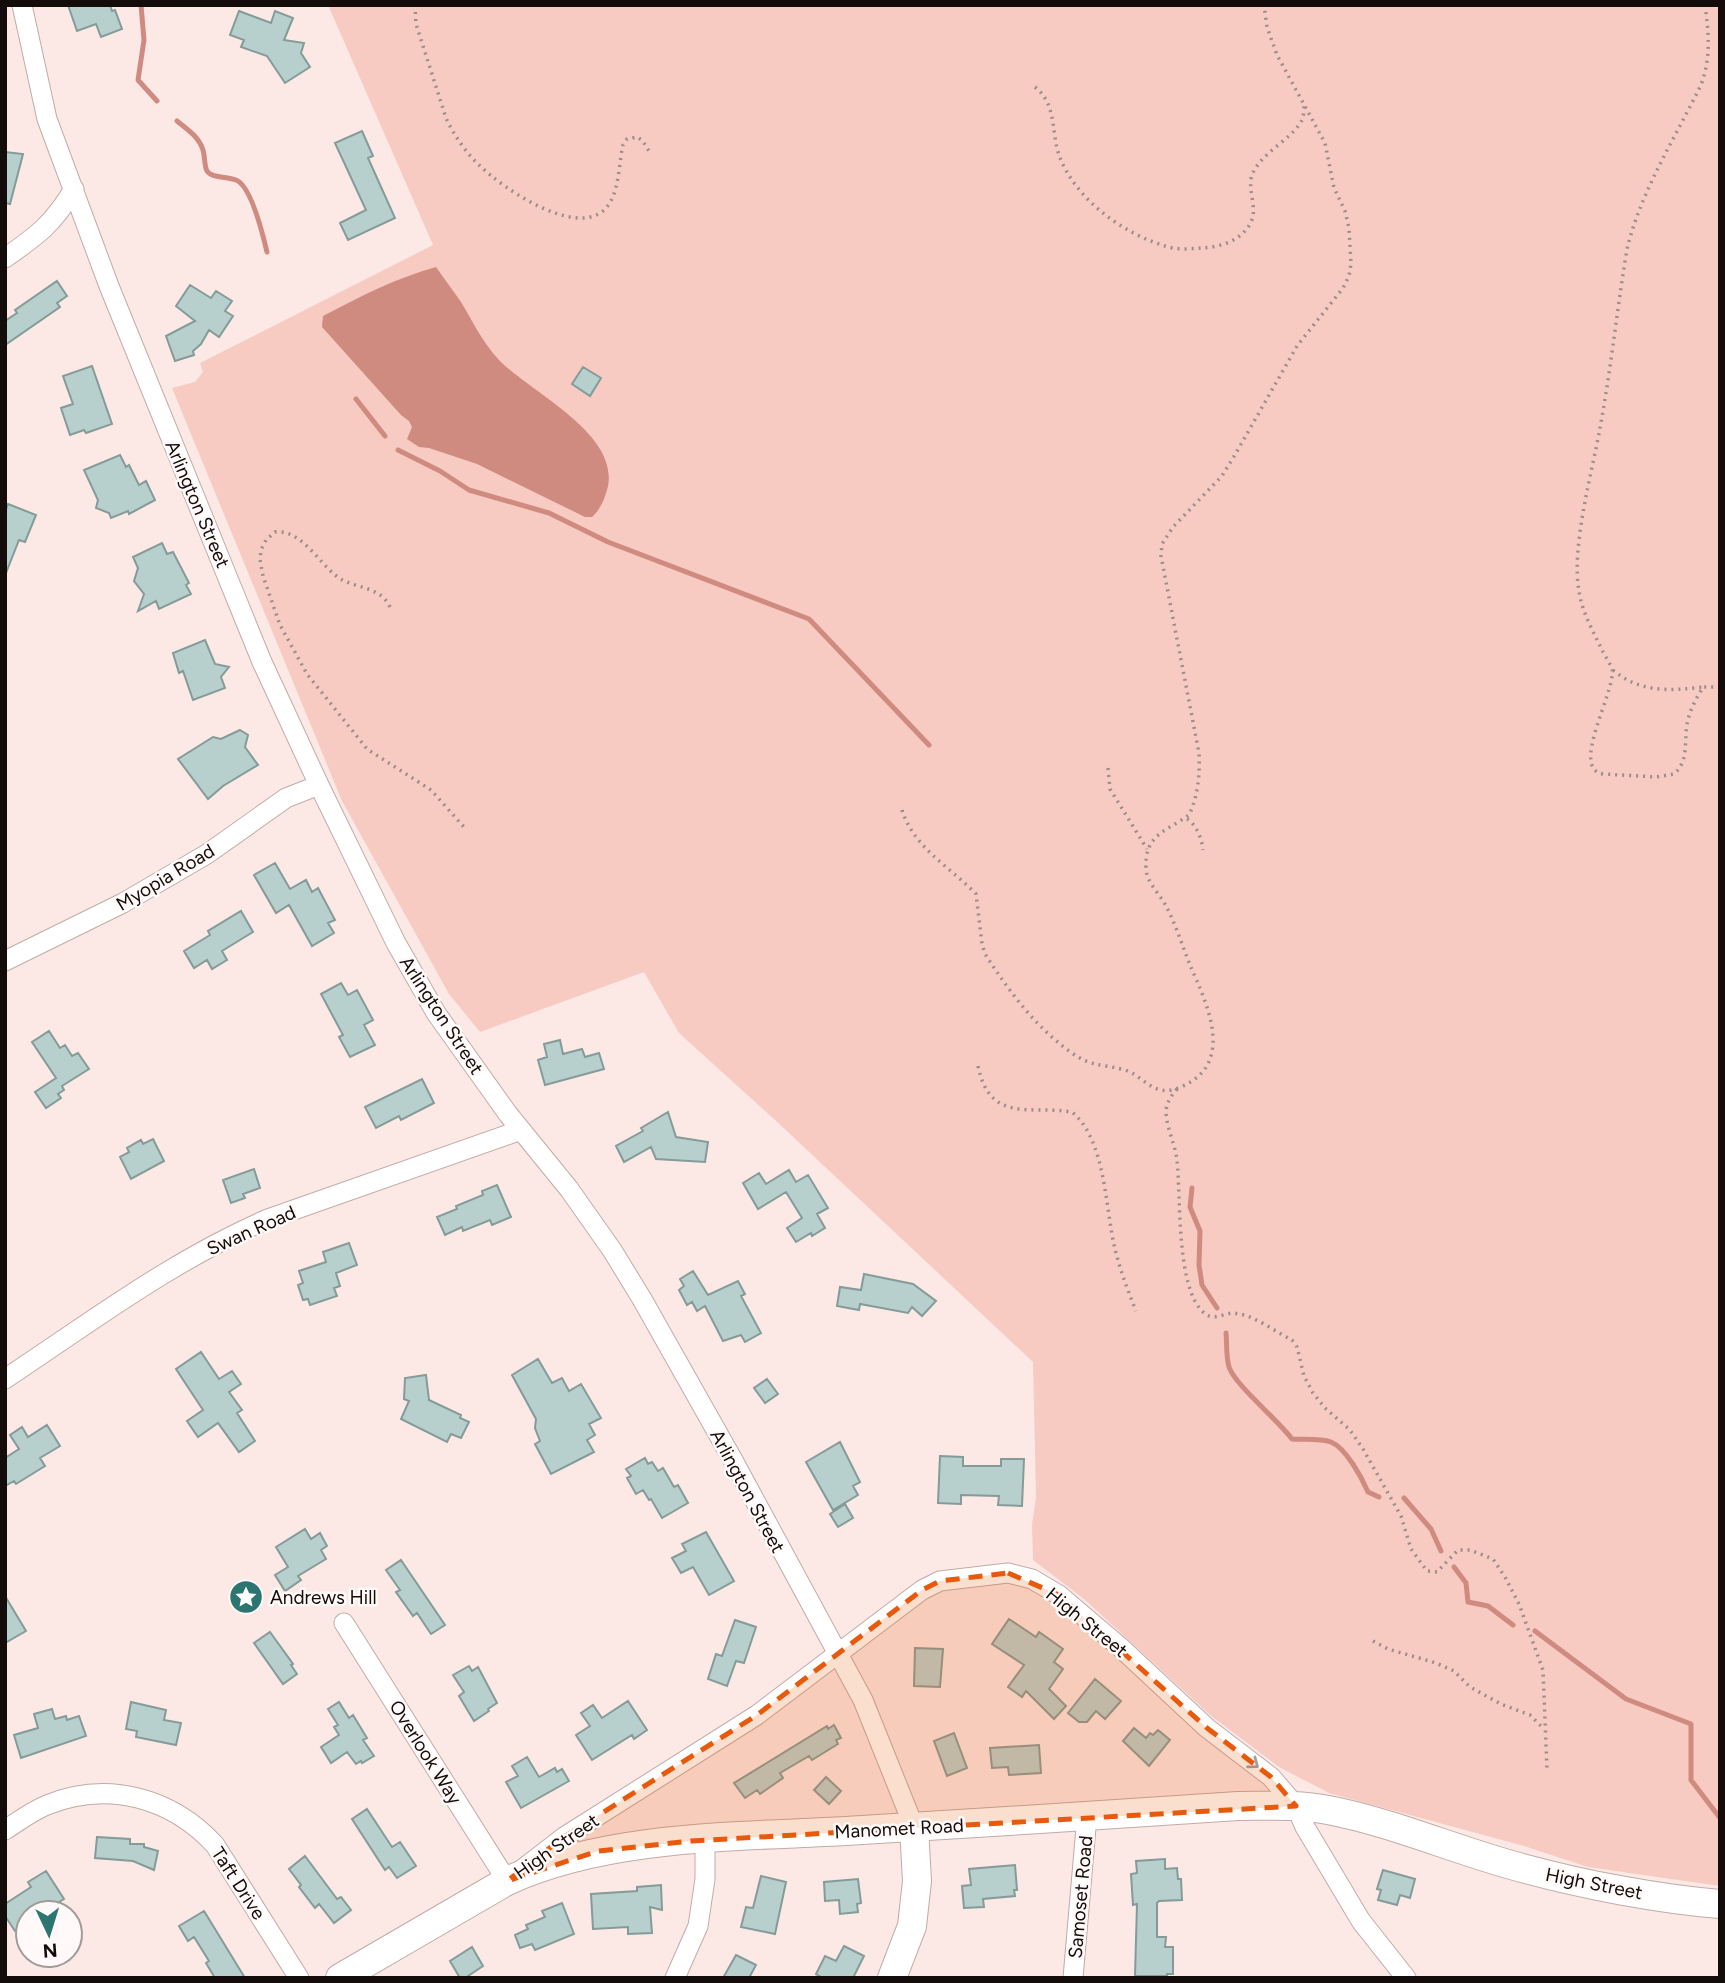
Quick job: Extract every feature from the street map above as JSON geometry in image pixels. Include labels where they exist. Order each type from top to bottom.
[{"type":"main road","name":"Manomet Road","points":[[507,1881],[536,1868],[598,1851],[705,1840],[1238,1806],[1296,1806]]},
{"type":"main road","name":"High Street","points":[[1296,1806],[1380,1823],[1527,1870],[1630,1891],[1720,1904]]},
{"type":"main road","name":"Arlington Street","points":[[892,1978],[912,1926],[917,1881],[914,1827]]},
{"type":"main road","name":"High Street","points":[[340,1978],[507,1881]]},
{"type":"street","name":"Arlington Street","points":[[22,5],[47,119],[109,286],[262,662],[318,785],[396,943],[436,1013],[521,1130],[569,1189],[636,1289],[734,1462],[863,1700],[914,1827]]},
{"type":"street","points":[[5,258],[36,236],[58,215],[74,189]]},
{"type":"street","name":"Myopia Road","points":[[5,961],[123,903],[207,855],[286,798],[318,785]]},
{"type":"street","name":"Swan Road","points":[[5,1378],[155,1278],[231,1235],[268,1219],[521,1130]]},
{"type":"street","name":"High Street","points":[[507,1881],[564,1837],[757,1715],[922,1590],[940,1581],[1008,1573],[1032,1579],[1059,1595],[1207,1728],[1271,1777],[1296,1806]]},
{"type":"street","name":"Overlook Way","points":[[344,1623],[507,1881]]},
{"type":"street","name":"Taft Drive","points":[[5,1830],[45,1806],[81,1795],[128,1795],[172,1810],[203,1831],[215,1845],[299,1978]]},
{"type":"street","points":[[1296,1806],[1305,1827],[1361,1921],[1406,1978]]},
{"type":"street","name":"Samoset Road","points":[[1073,1978],[1087,1816]]},
{"type":"street","points":[[674,1978],[698,1926],[705,1880],[705,1840]]},
{"type":"path","points":[[415,5],[416,24],[423,48],[452,131],[479,165],[515,193],[553,212],[580,219],[591,218],[608,205],[613,196],[623,145],[628,139],[637,137],[651,153]]},
{"type":"path","points":[[1148,851],[1167,827],[1189,815],[1196,797],[1200,772],[1199,753],[1161,556],[1162,544],[1173,527],[1222,476],[1297,346],[1338,296],[1349,276],[1351,264],[1351,242],[1345,211],[1334,188],[1325,143],[1277,55],[1267,27],[1264,5]]},
{"type":"path","points":[[1705,5],[1710,41],[1702,85],[1644,198],[1627,249],[1579,548],[1578,590],[1584,612],[1612,670],[1623,679],[1647,689],[1667,691],[1720,687]]},
{"type":"path","points":[[1035,87],[1046,97],[1059,154],[1076,187],[1121,225],[1167,247],[1184,249],[1227,244],[1248,228],[1253,216],[1252,175],[1266,155],[1301,121],[1304,104]]},
{"type":"path","points":[[390,607],[383,595],[337,576],[288,533],[275,532],[266,540],[261,550],[263,576],[280,625],[307,674],[361,743],[431,790],[464,827]]},
{"type":"path","points":[[1612,670],[1592,751],[1592,769],[1597,773],[1656,777],[1674,774],[1684,762],[1689,717],[1695,699],[1703,687]]},
{"type":"path","points":[[1108,768],[1110,789],[1144,841],[1148,851],[1148,877],[1166,904],[1177,929],[1210,1012],[1214,1033],[1212,1049],[1205,1067],[1196,1078],[1177,1089],[1168,1099],[1166,1113],[1177,1160],[1182,1255],[1197,1304],[1203,1313],[1210,1317],[1231,1313],[1247,1316],[1292,1340],[1297,1347],[1304,1376],[1313,1394],[1350,1430],[1363,1448],[1401,1516],[1415,1557],[1427,1571],[1437,1572],[1451,1555],[1463,1549],[1488,1556],[1497,1564],[1518,1604],[1544,1670],[1547,1770]]},
{"type":"path","points":[[902,810],[923,848],[976,894],[985,954],[1037,1025],[1066,1049],[1091,1064],[1132,1073],[1151,1088],[1177,1089]]},
{"type":"path","points":[[1185,818],[1192,822],[1201,839],[1203,850]]},
{"type":"path","points":[[978,1066],[985,1089],[1003,1104],[1036,1112],[1072,1112],[1087,1129],[1095,1148],[1116,1253],[1136,1311]]},
{"type":"path","points":[[1373,1641],[1388,1649],[1454,1671],[1470,1687],[1487,1698],[1538,1720],[1545,1731]]},
{"type":"highlighted area","points":[[1008,1573],[1059,1595],[1207,1728],[1271,1777],[1296,1806],[691,1841],[598,1851],[507,1881],[564,1837],[757,1715],[922,1590],[940,1581],[974,1575]]},
{"type":"shaded area","points":[[328,5],[1720,5],[1720,1886],[1588,1867],[1524,1846],[1329,1793],[1279,1767],[1210,1715],[1084,1599],[1033,1560],[1032,1525],[1036,1497],[1033,1362],[679,1033],[644,972],[480,1032],[449,994],[342,801],[172,388],[195,382],[203,372],[200,363],[433,245]]},
{"type":"shaded area","points":[[436,267],[499,360],[571,417],[588,433],[601,451],[608,470],[607,490],[592,517],[585,517],[477,464],[419,447],[407,439],[412,427],[409,421],[322,327],[323,316],[392,282]]},
{"type":"building","points":[[68,5],[110,5],[112,11],[115,10],[122,29],[101,37],[96,24],[77,31]]},
{"type":"building","points":[[239,11],[271,23],[275,11],[293,18],[284,40],[304,43],[301,53],[310,67],[285,83],[267,56],[241,47],[244,40],[230,35]]},
{"type":"building","points":[[362,131],[373,156],[368,158],[395,218],[348,240],[340,223],[366,210],[335,143]]},
{"type":"building","points":[[5,152],[23,154],[10,204],[5,203]]},
{"type":"building","points":[[57,281],[67,296],[57,303],[60,307],[5,345],[5,321],[17,313],[15,310]]},
{"type":"building","points":[[190,285],[211,298],[216,291],[232,301],[225,311],[233,316],[219,337],[209,330],[201,344],[193,351],[194,355],[175,361],[166,336],[195,321],[176,306]]},
{"type":"building","points":[[92,366],[112,424],[86,433],[84,430],[70,435],[61,408],[73,404],[63,376]]},
{"type":"building","points":[[583,367],[601,378],[590,396],[572,384]]},
{"type":"building","points":[[120,455],[126,467],[129,465],[139,485],[146,481],[155,500],[129,514],[128,511],[111,518],[109,513],[96,508],[98,500],[84,470]]},
{"type":"building","points":[[8,504],[36,515],[25,542],[19,540],[6,573],[5,512]]},
{"type":"building","points":[[162,543],[167,554],[173,552],[189,583],[186,585],[191,594],[159,609],[156,601],[138,611],[144,594],[134,581],[138,568],[133,557]]},
{"type":"building","points":[[205,640],[215,664],[229,667],[221,677],[225,688],[193,700],[183,671],[179,673],[173,653]]},
{"type":"building","points":[[240,730],[248,735],[245,747],[258,765],[223,786],[208,799],[178,759],[213,737],[221,739]]},
{"type":"building","points":[[275,863],[290,889],[306,880],[312,892],[318,888],[335,920],[328,923],[334,933],[312,946],[289,905],[276,913],[254,875]]},
{"type":"building","points":[[241,911],[253,932],[222,951],[227,960],[212,969],[207,960],[194,968],[184,951],[210,935],[208,931]]},
{"type":"building","points":[[341,983],[348,995],[357,990],[373,1020],[364,1025],[375,1045],[350,1057],[339,1037],[343,1035],[321,994]]},
{"type":"building","points":[[49,1031],[60,1048],[65,1045],[72,1056],[78,1053],[89,1069],[62,1086],[64,1090],[58,1094],[61,1098],[46,1108],[35,1092],[56,1078],[32,1042]]},
{"type":"building","points":[[560,1040],[563,1054],[582,1049],[585,1057],[599,1053],[604,1069],[545,1085],[538,1060],[547,1057],[544,1044]]},
{"type":"building","points":[[422,1079],[434,1103],[401,1120],[399,1116],[376,1128],[365,1107]]},
{"type":"building","points":[[668,1112],[676,1137],[708,1142],[705,1162],[656,1159],[651,1147],[624,1162],[616,1146],[643,1131],[641,1128]]},
{"type":"building","points":[[153,1139],[164,1161],[131,1179],[120,1157],[129,1152],[127,1148],[141,1140],[143,1144]]},
{"type":"building","points":[[254,1169],[260,1188],[243,1194],[245,1198],[231,1203],[223,1180]]},
{"type":"building","points":[[789,1170],[796,1182],[808,1175],[828,1208],[817,1214],[825,1228],[796,1242],[787,1228],[802,1218],[786,1192],[758,1209],[743,1183],[759,1173],[766,1184]]},
{"type":"building","points":[[497,1185],[511,1217],[492,1225],[490,1220],[463,1231],[462,1227],[445,1235],[437,1217],[457,1209],[456,1206],[483,1195],[482,1191]]},
{"type":"building","points":[[349,1243],[357,1265],[336,1273],[340,1286],[334,1288],[337,1296],[310,1305],[308,1299],[303,1300],[298,1285],[303,1283],[299,1271],[326,1262],[323,1252]]},
{"type":"building","points":[[693,1271],[708,1295],[738,1281],[745,1294],[741,1296],[761,1333],[745,1342],[741,1335],[723,1341],[705,1306],[697,1311],[692,1302],[687,1305],[679,1290],[684,1286],[680,1279]]},
{"type":"building","points":[[864,1274],[913,1284],[936,1301],[922,1316],[912,1307],[908,1313],[860,1304],[859,1310],[837,1306],[840,1287],[861,1290]]},
{"type":"building","points":[[201,1352],[219,1379],[232,1371],[241,1384],[229,1392],[242,1410],[237,1413],[255,1441],[239,1452],[218,1423],[198,1437],[187,1421],[203,1410],[176,1369]]},
{"type":"building","points":[[538,1359],[552,1383],[562,1378],[569,1391],[581,1384],[601,1418],[589,1424],[595,1435],[587,1440],[594,1452],[551,1474],[535,1444],[540,1441],[535,1428],[536,1419],[512,1375]]},
{"type":"building","points":[[426,1375],[429,1400],[461,1415],[460,1418],[469,1422],[461,1438],[451,1434],[447,1442],[401,1419],[409,1401],[404,1399],[405,1378]]},
{"type":"building","points":[[767,1379],[778,1394],[765,1403],[754,1388]]},
{"type":"building","points":[[47,1425],[60,1446],[40,1458],[45,1466],[16,1484],[14,1481],[5,1486],[5,1458],[19,1449],[10,1435],[22,1427],[28,1437]]},
{"type":"building","points":[[840,1442],[860,1482],[853,1486],[858,1495],[833,1510],[806,1462]]},
{"type":"building","points":[[940,1456],[963,1457],[963,1466],[1001,1466],[1001,1459],[1024,1459],[1022,1506],[998,1505],[999,1496],[961,1495],[961,1504],[938,1503]]},
{"type":"building","points":[[645,1458],[648,1464],[652,1462],[658,1471],[663,1468],[674,1487],[678,1485],[688,1503],[662,1518],[651,1499],[649,1500],[643,1490],[636,1494],[627,1478],[631,1476],[626,1469]]},
{"type":"building","points":[[845,1504],[853,1518],[838,1527],[830,1514]]},
{"type":"building","points":[[305,1529],[311,1539],[320,1533],[327,1546],[321,1550],[326,1559],[298,1576],[301,1580],[285,1591],[275,1575],[288,1567],[276,1547]]},
{"type":"building","points":[[706,1532],[734,1581],[709,1595],[693,1567],[681,1573],[672,1558],[686,1551],[682,1544]]},
{"type":"building","points":[[401,1560],[445,1625],[431,1634],[417,1613],[413,1616],[396,1592],[400,1590],[386,1570]]},
{"type":"building","points":[[5,1596],[26,1631],[5,1643]]},
{"type":"building","points":[[1009,1619],[1036,1637],[1039,1632],[1063,1649],[1054,1662],[1063,1669],[1049,1689],[1066,1706],[1054,1719],[1026,1691],[1022,1697],[1008,1687],[1024,1665],[992,1644]]},
{"type":"building","points":[[735,1620],[756,1627],[744,1663],[736,1661],[727,1686],[708,1679],[716,1654],[722,1656]]},
{"type":"building","points":[[270,1632],[297,1674],[283,1684],[254,1643]]},
{"type":"building","points":[[915,1648],[943,1649],[940,1687],[914,1686]]},
{"type":"building","points":[[469,1666],[472,1671],[478,1667],[497,1703],[474,1721],[459,1696],[464,1692],[453,1675]]},
{"type":"building","points":[[1095,1679],[1121,1701],[1105,1719],[1096,1711],[1087,1722],[1079,1722],[1068,1713]]},
{"type":"building","points":[[628,1701],[647,1730],[634,1739],[632,1735],[592,1760],[576,1735],[590,1726],[581,1713],[593,1705],[602,1718]]},
{"type":"building","points":[[131,1702],[166,1710],[164,1720],[181,1723],[176,1745],[136,1737],[137,1731],[126,1729]]},
{"type":"building","points":[[339,1702],[349,1718],[353,1715],[367,1738],[363,1740],[374,1756],[362,1763],[361,1761],[356,1764],[347,1752],[331,1763],[321,1747],[339,1735],[334,1727],[338,1725],[328,1709]]},
{"type":"building","points":[[52,1709],[55,1719],[66,1716],[67,1720],[79,1716],[86,1736],[21,1758],[14,1735],[38,1728],[34,1714]]},
{"type":"building","points":[[834,1725],[841,1738],[836,1740],[838,1744],[812,1760],[809,1756],[780,1773],[783,1778],[760,1794],[757,1790],[745,1798],[734,1783],[827,1726],[828,1729]]},
{"type":"building","points":[[1134,1728],[1146,1738],[1158,1730],[1170,1740],[1149,1766],[1123,1741]]},
{"type":"building","points":[[954,1733],[967,1768],[947,1776],[934,1741]]},
{"type":"building","points":[[1039,1745],[1041,1773],[1009,1775],[1008,1767],[992,1768],[990,1748]]},
{"type":"building","points":[[527,1757],[539,1777],[555,1768],[557,1772],[562,1769],[569,1781],[521,1808],[506,1782],[518,1776],[512,1766]]},
{"type":"building","points":[[826,1777],[841,1791],[829,1804],[814,1790]]},
{"type":"building","points":[[367,1809],[392,1847],[400,1842],[416,1866],[397,1878],[389,1867],[385,1870],[352,1819]]},
{"type":"building","points":[[97,1837],[130,1839],[130,1844],[144,1844],[144,1847],[158,1851],[154,1870],[133,1861],[95,1858]]},
{"type":"building","points":[[305,1856],[337,1899],[341,1897],[351,1910],[334,1923],[319,1904],[315,1908],[289,1869]]},
{"type":"building","points":[[1165,1859],[1165,1869],[1177,1868],[1178,1879],[1181,1879],[1182,1900],[1157,1903],[1157,1937],[1166,1937],[1165,1947],[1173,1947],[1173,1974],[1135,1976],[1137,1904],[1133,1905],[1131,1874],[1137,1873],[1136,1861]]},
{"type":"building","points":[[1015,1865],[1015,1896],[983,1899],[984,1907],[964,1908],[962,1886],[971,1885],[969,1869]]},
{"type":"building","points":[[1383,1870],[1415,1879],[1410,1898],[1400,1895],[1397,1905],[1378,1900],[1381,1890],[1377,1889]]},
{"type":"building","points":[[46,1871],[64,1899],[14,1899],[14,1930],[5,1916],[5,1904],[31,1887],[28,1882]]},
{"type":"building","points":[[761,1876],[786,1882],[775,1934],[741,1927],[746,1907],[753,1908]]},
{"type":"building","points":[[858,1879],[861,1903],[857,1904],[858,1912],[840,1914],[839,1900],[825,1901],[824,1882]]},
{"type":"building","points":[[661,1885],[662,1910],[650,1907],[652,1933],[628,1934],[628,1927],[593,1929],[591,1894],[637,1891],[637,1887]]},
{"type":"building","points":[[562,1903],[574,1934],[535,1950],[532,1944],[520,1948],[515,1935],[528,1929],[526,1925],[545,1917],[542,1911]]},
{"type":"building","points":[[204,1911],[245,1978],[215,1978],[206,1963],[209,1961],[194,1937],[188,1941],[179,1926]]},
{"type":"building","points":[[844,1946],[864,1956],[853,1978],[823,1978],[816,1974],[825,1956],[836,1961]]},
{"type":"building","points":[[472,1947],[483,1966],[465,1978],[460,1978],[450,1961]]},
{"type":"building","points":[[736,1955],[756,1965],[749,1978],[723,1978]]},
{"type":"waterway","points":[[141,5],[144,40],[138,80],[157,101]]},
{"type":"waterway","points":[[177,121],[199,141],[209,174],[235,179],[243,186],[256,214],[267,252]]},
{"type":"waterway","points":[[356,399],[385,436]]},
{"type":"waterway","points":[[398,450],[440,471],[469,490],[549,513],[608,542],[809,619],[929,745]]},
{"type":"waterway","points":[[1192,1188],[1190,1207],[1200,1231],[1199,1265],[1202,1285],[1217,1308]]},
{"type":"waterway","points":[[1226,1333],[1229,1367],[1248,1392],[1292,1439],[1322,1440],[1337,1445],[1353,1464],[1368,1492],[1379,1497]]},
{"type":"waterway","points":[[1404,1498],[1431,1529],[1441,1551]]},
{"type":"waterway","points":[[1454,1567],[1466,1583],[1468,1602],[1488,1606],[1513,1625]]},
{"type":"waterway","points":[[1535,1631],[1626,1699],[1691,1724],[1691,1780],[1720,1818]]},
{"type":"place","name":"Andrews Hill","points":[[246,1597]]}]
